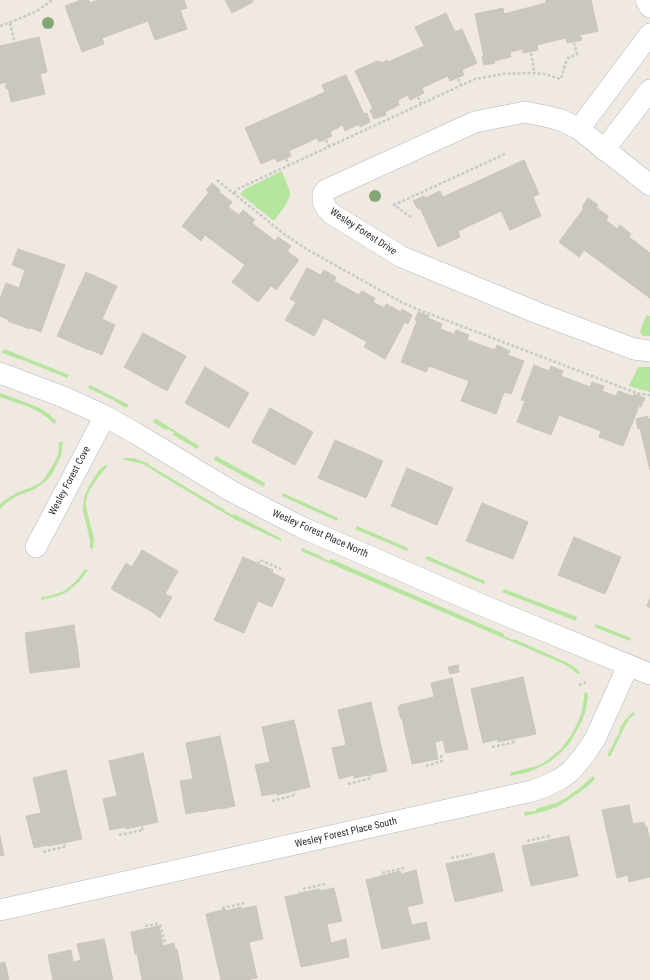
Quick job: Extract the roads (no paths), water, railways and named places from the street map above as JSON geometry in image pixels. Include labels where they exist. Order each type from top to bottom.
[{"type":"street","points":[[646,0],[650,7]]},
{"type":"street","points":[[579,129],[650,34]]},
{"type":"street","points":[[604,150],[650,90]]},
{"type":"street","name":"Wesley Forest Drive","points":[[650,185],[579,129],[561,120],[525,112],[475,122],[326,190],[323,194],[323,201],[326,208],[332,214],[402,257],[538,313],[634,349],[650,351]]},
{"type":"street","name":"Wesley Forest Place North","points":[[0,373],[66,398],[105,416],[231,491],[301,527],[484,606],[650,674]]},
{"type":"street","name":"Wesley Forest Cove","points":[[36,547],[105,416]]},
{"type":"street","name":"Wesley Forest Place South","points":[[0,910],[532,791],[546,786],[560,779],[571,771],[586,754],[595,739],[628,666]]}]
